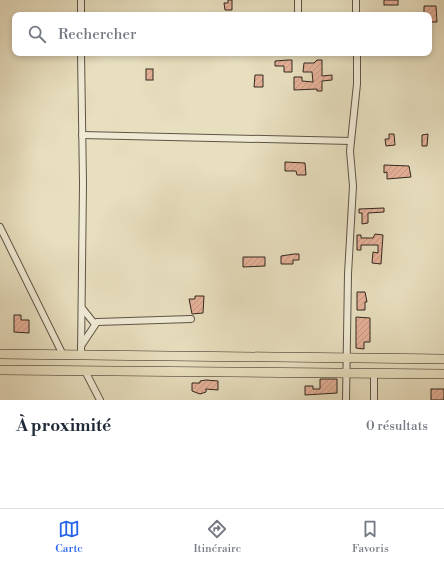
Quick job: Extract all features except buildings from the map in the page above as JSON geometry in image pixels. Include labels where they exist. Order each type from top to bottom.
[{"type":"highway","points":[[0,354],[63,355],[81,350],[347,358],[444,359]]},
{"type":"highway","points":[[0,370],[444,374]]},
{"type":"street","points":[[81,0],[81,12]]},
{"type":"street","points":[[298,0],[298,12]]},
{"type":"street","points":[[356,0],[356,12]]},
{"type":"street","points":[[81,56],[81,350]]},
{"type":"street","points":[[346,400],[348,373],[348,274],[353,186],[350,151],[357,84],[357,56]]},
{"type":"street","points":[[82,135],[351,142]]},
{"type":"street","points":[[0,226],[63,355]]},
{"type":"street","points":[[82,308],[94,323]]},
{"type":"street","points":[[94,323],[106,320],[155,321],[191,319]]},
{"type":"street","points":[[81,350],[94,323]]},
{"type":"street","points":[[85,371],[100,400]]},
{"type":"street","points":[[374,373],[374,400]]}]
